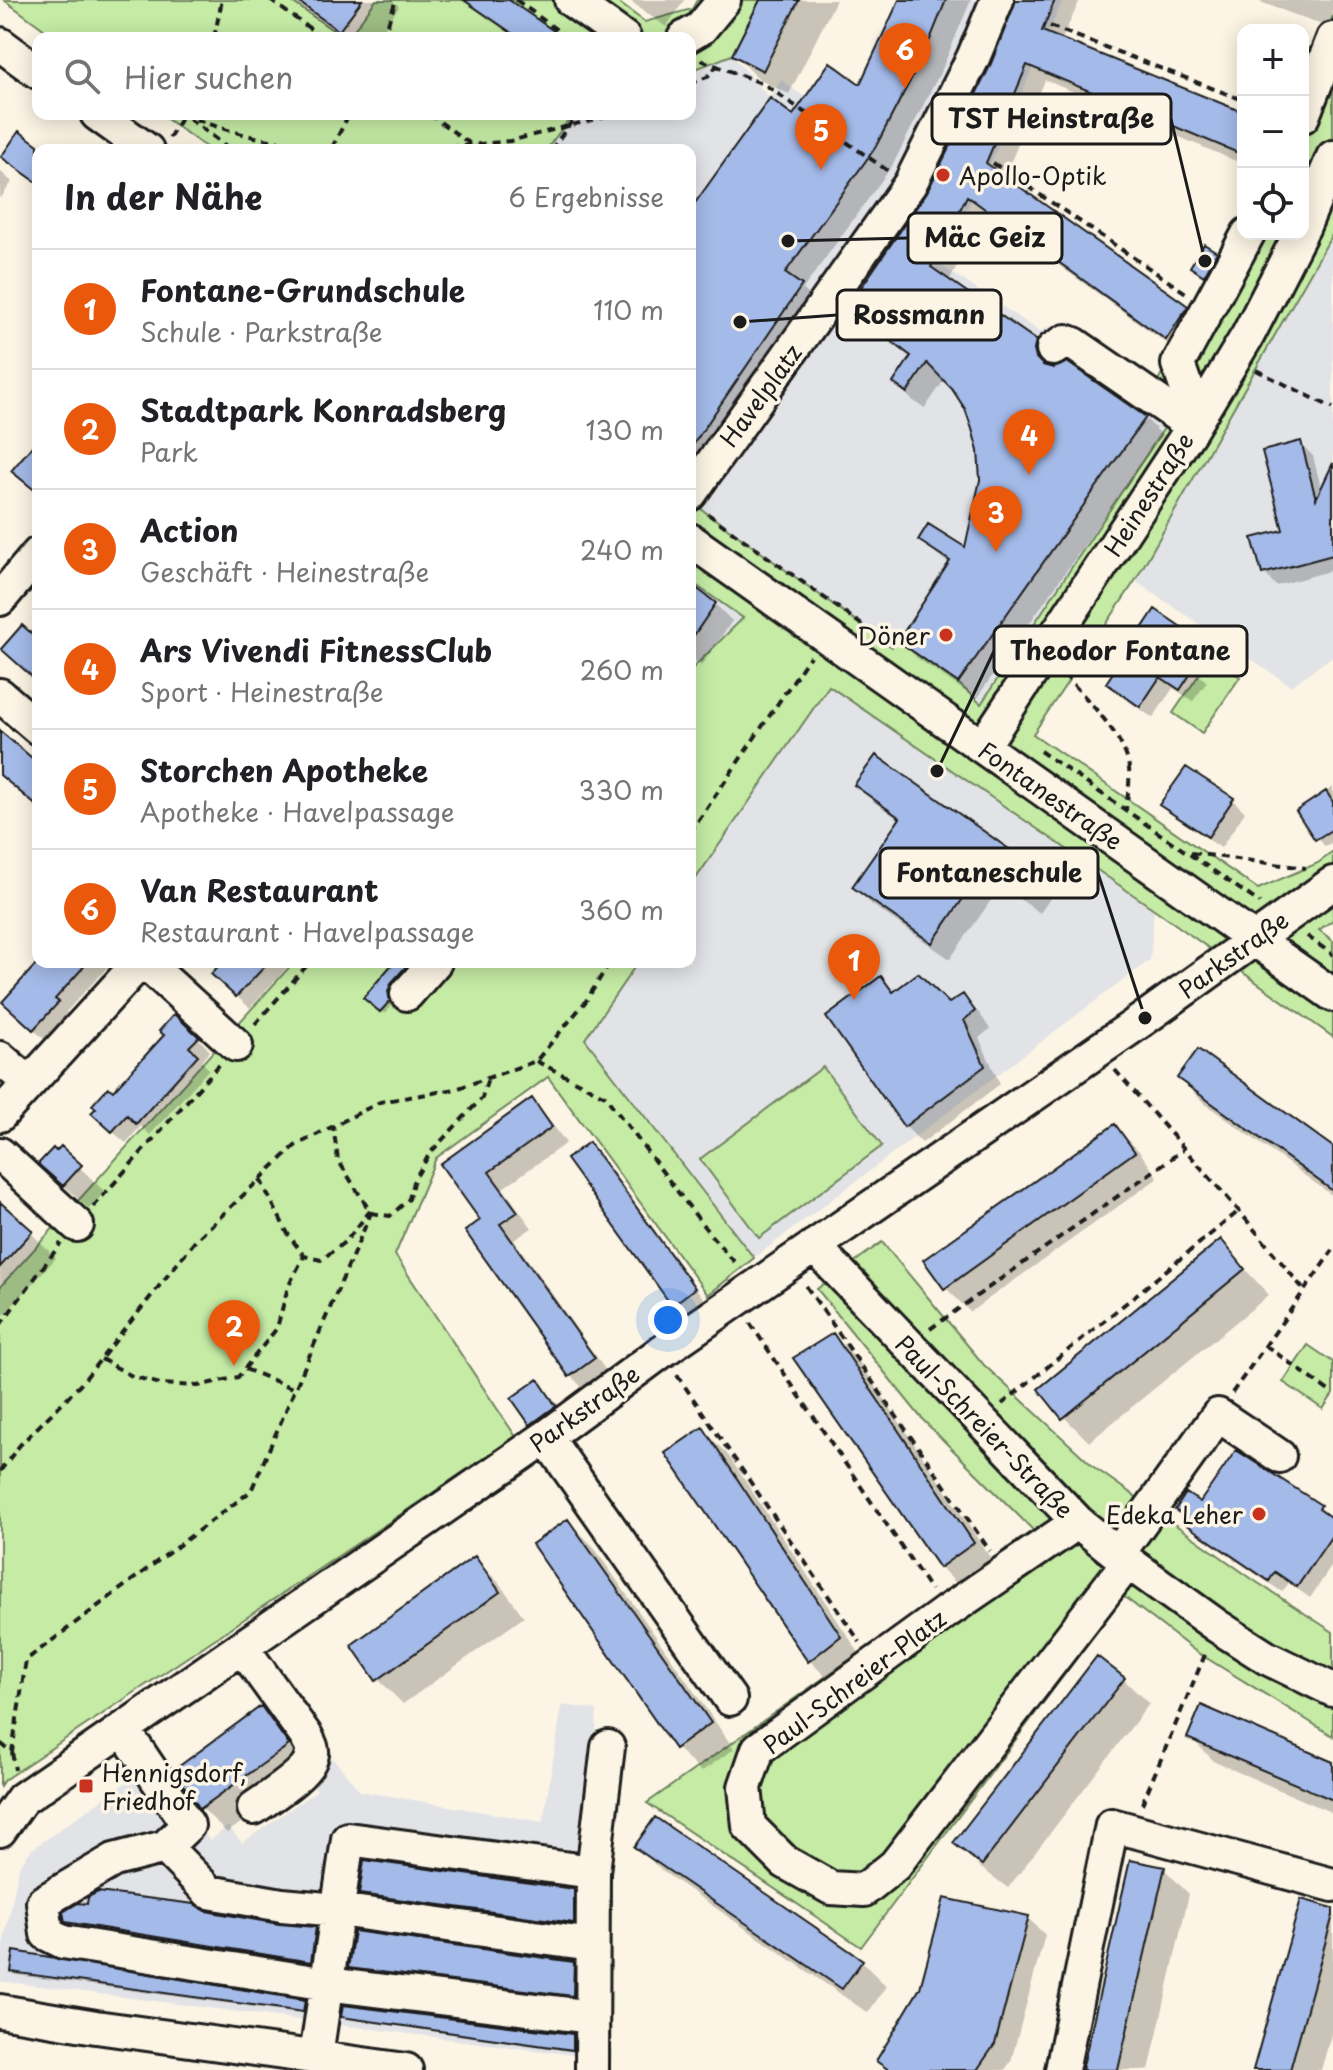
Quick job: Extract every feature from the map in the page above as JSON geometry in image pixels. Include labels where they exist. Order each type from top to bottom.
[{"type":"street","points":[[571,0],[616,32]]},
{"type":"street","points":[[696,37],[724,0]]},
{"type":"street","name":"Havelplatz","points":[[696,502],[831,297],[910,184],[973,58],[997,0]]},
{"type":"street","points":[[1309,101],[1333,39]]},
{"type":"street","points":[[108,120],[153,144]]},
{"type":"street","points":[[1309,214],[1333,157]]},
{"type":"street","points":[[1198,418],[1178,364],[1245,240]]},
{"type":"street","name":"Heinestraße","points":[[983,746],[1198,418],[1297,240]]},
{"type":"street","points":[[1053,349],[1066,341],[1074,344],[1198,418]]},
{"type":"street","name":"Fontanestraße","points":[[696,544],[1333,995]]},
{"type":"street","points":[[0,599],[32,561]]},
{"type":"street","points":[[0,695],[32,723]]},
{"type":"street","name":"Parkstraße","points":[[0,1830],[22,1799],[1098,1050],[1283,918],[1326,876]]},
{"type":"street","points":[[0,1115],[136,968]]},
{"type":"street","points":[[149,968],[236,1045]]},
{"type":"street","points":[[407,994],[430,968]]},
{"type":"street","points":[[0,1058],[29,1083]]},
{"type":"street","points":[[0,1154],[77,1225]]},
{"type":"street","name":"Paul-Schreier-Straße","points":[[802,1254],[907,1345],[1078,1522],[1217,1626],[1267,1658],[1333,1690]]},
{"type":"street","points":[[1218,1415],[1279,1456]]},
{"type":"street","name":"Paul-Schreier-Platz","points":[[1078,1522],[946,1612],[758,1749],[745,1787],[749,1826],[785,1862],[831,1888],[864,1890],[895,1865],[1123,1558],[1218,1415]]},
{"type":"street","points":[[546,1437],[730,1699]]},
{"type":"street","points":[[242,1647],[306,1736],[313,1751],[303,1771],[254,1808]]},
{"type":"street","points":[[123,1729],[188,1825],[165,1847],[114,1860],[43,1902],[47,1934],[63,1942],[327,1984],[592,2017]]},
{"type":"street","points":[[592,2070],[593,1872],[608,1747]]},
{"type":"street","points":[[1062,2070],[1112,1825],[1333,1885]]},
{"type":"street","points":[[316,2056],[348,1839],[593,1872]]},
{"type":"street","points":[[165,1847],[209,1892],[282,1905],[592,1945]]},
{"type":"street","points":[[0,2011],[406,2070]]},
{"type":"path","points":[[215,32],[222,0]]},
{"type":"path","points":[[270,0],[315,32]]},
{"type":"path","points":[[385,32],[396,0]]},
{"type":"path","points":[[516,0],[560,32]]},
{"type":"path","points":[[1050,26],[1237,98]]},
{"type":"path","points":[[696,52],[717,66],[764,84],[910,184]]},
{"type":"path","points":[[696,82],[707,77],[717,66]]},
{"type":"path","points":[[159,144],[178,120]]},
{"type":"path","points":[[191,120],[224,144]]},
{"type":"path","points":[[197,120],[219,129],[296,144]]},
{"type":"path","points":[[334,144],[346,120]]},
{"type":"path","points":[[437,120],[471,144]]},
{"type":"path","points":[[555,144],[573,120]]},
{"type":"path","points":[[482,144],[510,141],[594,120]]},
{"type":"path","points":[[993,163],[1209,309]]},
{"type":"path","points":[[1233,358],[1333,408]]},
{"type":"path","points":[[696,502],[880,638]]},
{"type":"path","points":[[1045,651],[1106,723],[1126,754],[1130,779],[1126,809]]},
{"type":"path","points":[[696,824],[810,656]]},
{"type":"path","points":[[1036,749],[1283,918]]},
{"type":"path","points":[[1189,853],[1326,876]]},
{"type":"path","points":[[0,1325],[51,1254],[305,968]]},
{"type":"path","points":[[0,1471],[20,1445],[80,1385],[196,1240],[295,1146],[380,1102],[456,1089],[536,1061],[586,1001],[606,968]]},
{"type":"path","points":[[1098,1050],[1304,1290]]},
{"type":"path","points":[[536,1061],[605,1096],[709,1233],[946,1612]]},
{"type":"path","points":[[333,1126],[338,1160],[371,1211],[390,1216],[409,1199],[413,1182],[430,1153],[482,1098],[488,1078]]},
{"type":"path","points":[[907,1345],[1183,1150]]},
{"type":"path","points":[[260,1179],[288,1234],[304,1256],[321,1260],[346,1241],[371,1211]]},
{"type":"path","points":[[0,1743],[12,1752],[26,1660],[251,1491],[371,1211]]},
{"type":"path","points":[[980,1422],[1239,1211]]},
{"type":"path","points":[[1218,1415],[1333,1250]]},
{"type":"path","points":[[802,1254],[1005,1573]]},
{"type":"path","points":[[101,1359],[132,1376],[160,1384],[198,1386],[238,1377],[277,1328],[288,1287],[304,1256]]},
{"type":"path","points":[[1265,1345],[1333,1394]]},
{"type":"path","points":[[661,1352],[875,1663]]},
{"type":"path","points":[[245,1369],[295,1389]]},
{"type":"path","points":[[1132,1829],[1217,1626]]},
{"type":"shaded area","points":[[899,0],[1063,0],[994,156],[939,264],[1039,331],[1070,321],[1182,400],[981,705],[958,683],[898,642],[893,648],[696,505],[696,144],[550,144],[568,120],[696,120],[696,69],[732,55],[770,98],[781,80],[805,97],[830,62],[857,82],[861,81]]},
{"type":"shaded area","points":[[1333,233],[1333,656],[1291,686],[1135,581]]},
{"type":"shaded area","points":[[696,584],[744,618],[696,665]]},
{"type":"shaded area","points":[[829,686],[1154,909],[1150,960],[754,1258],[585,1039],[634,968],[696,968],[696,878]]},
{"type":"shaded area","points":[[562,1705],[597,1710],[581,2056],[0,1981],[0,1960],[19,1867],[31,1850],[156,1761],[210,1841],[228,1826],[242,1843],[317,1790],[308,1776],[333,1758],[360,1791],[543,1822]]},
{"type":"green space","points":[[4,0],[289,0],[335,32],[48,32]]},
{"type":"green space","points":[[376,0],[615,0],[645,22],[692,9],[697,0],[760,0],[732,55],[696,69],[696,32],[352,32]]},
{"type":"green space","points":[[1333,16],[1333,233],[1135,581],[1033,734],[1258,889],[1318,863],[1333,852],[1333,920],[1319,930],[1333,941],[1333,1037],[1154,909],[829,686],[696,878],[696,665],[743,618],[696,585],[696,505],[892,647],[898,641],[958,683],[981,704],[1182,401],[1157,382],[1240,240],[1309,240],[1309,80]]},
{"type":"green space","points":[[168,120],[568,120],[550,144],[202,144]]},
{"type":"green space","points":[[1211,657],[1240,677],[1202,733],[1173,713]]},
{"type":"green space","points":[[289,968],[634,968],[585,1039],[754,1258],[708,1295],[548,1077],[436,1158],[395,1255],[516,1437],[4,1780],[0,1786],[0,1287]]},
{"type":"green space","points":[[823,1067],[882,1146],[759,1238],[700,1159]]},
{"type":"green space","points":[[882,1242],[984,1365],[1095,1468],[1333,1632],[1333,1736],[1195,1651],[1123,1596],[861,1947],[647,1803],[1033,1530],[923,1420],[817,1289]]},
{"type":"green space","points":[[1308,1345],[1333,1362],[1333,1394],[1323,1409],[1283,1382]]},
{"type":"building","points":[[296,0],[362,0],[339,31]]},
{"type":"building","points":[[464,0],[509,0],[555,32],[510,32]]},
{"type":"building","points":[[760,0],[799,0],[763,71],[732,55]]},
{"type":"building","points":[[899,0],[946,0],[925,52],[875,148],[785,273],[802,285],[696,440],[696,202],[770,98],[793,115],[830,62],[860,84]]},
{"type":"building","points":[[1016,0],[1055,0],[1042,31],[1237,110],[1237,152],[1027,65],[986,163],[1188,306],[1166,340],[967,196],[931,267],[1036,340],[1036,358],[1043,365],[1054,368],[1067,362],[1146,417],[958,683],[898,641],[950,561],[918,540],[928,524],[965,547],[980,480],[978,451],[972,429],[965,409],[952,389],[927,363],[907,393],[893,383],[911,356],[847,308],[927,192],[990,66]]},
{"type":"building","points":[[19,131],[37,144],[32,144],[32,179],[1,157]]},
{"type":"building","points":[[1204,244],[1217,252],[1204,276],[1190,267]]},
{"type":"building","points":[[1301,441],[1316,499],[1333,463],[1333,555],[1262,574],[1252,538],[1283,530],[1262,451]]},
{"type":"building","points":[[32,446],[32,488],[11,471]]},
{"type":"building","points":[[696,588],[716,603],[696,632]]},
{"type":"building","points":[[1155,609],[1190,633],[1176,654],[1195,667],[1180,690],[1160,677],[1140,707],[1106,683]]},
{"type":"building","points":[[22,625],[32,634],[32,677],[1,649]]},
{"type":"building","points":[[0,731],[32,758],[32,802],[0,775]]},
{"type":"building","points":[[876,755],[1040,871],[1022,898],[983,870],[932,943],[852,887],[900,818],[854,785]]},
{"type":"building","points":[[1186,767],[1234,798],[1208,837],[1159,805]]},
{"type":"building","points":[[1326,791],[1333,802],[1333,829],[1315,840],[1296,811]]},
{"type":"building","points":[[33,968],[83,968],[55,999],[59,1002],[33,1030],[2,1002]]},
{"type":"building","points":[[216,968],[263,968],[236,997],[211,974]]},
{"type":"building","points":[[389,968],[405,968],[392,982],[388,991],[390,1001],[380,1012],[363,998]]},
{"type":"building","points":[[918,973],[949,1003],[963,994],[975,1011],[964,1020],[985,1066],[904,1127],[826,1017],[881,976],[893,992]]},
{"type":"building","points":[[174,1014],[199,1037],[189,1047],[198,1055],[136,1124],[127,1115],[112,1132],[91,1113],[96,1108],[92,1105],[108,1087],[113,1091],[164,1035],[159,1031]]},
{"type":"building","points":[[1198,1049],[1333,1147],[1333,1191],[1177,1078]]},
{"type":"building","points":[[532,1098],[552,1127],[489,1172],[518,1212],[500,1224],[595,1358],[569,1377],[465,1231],[480,1220],[440,1164]]},
{"type":"building","points":[[1115,1124],[1135,1152],[944,1289],[923,1260]]},
{"type":"building","points":[[589,1142],[695,1288],[672,1306],[566,1159]]},
{"type":"building","points":[[61,1146],[82,1165],[63,1186],[38,1164],[53,1148],[56,1151]]},
{"type":"building","points":[[0,1202],[33,1231],[0,1267]]},
{"type":"building","points":[[1221,1239],[1245,1269],[1062,1419],[1038,1389]]},
{"type":"building","points":[[833,1333],[974,1543],[939,1568],[793,1358]]},
{"type":"building","points":[[538,1379],[556,1406],[530,1425],[511,1398]]},
{"type":"building","points":[[703,1427],[841,1636],[808,1662],[665,1453]]},
{"type":"building","name":"Edeka Leher","points":[[1236,1450],[1321,1505],[1319,1509],[1333,1519],[1333,1534],[1297,1587],[1275,1572],[1269,1581],[1185,1524],[1188,1519],[1175,1510],[1186,1493],[1200,1502]]},
{"type":"building","points":[[568,1519],[711,1723],[675,1749],[532,1544]]},
{"type":"building","points":[[475,1556],[500,1592],[376,1681],[351,1645]]},
{"type":"building","points":[[1097,1656],[1125,1678],[982,1865],[953,1843]]},
{"type":"building","points":[[1201,1705],[1333,1762],[1333,1800],[1187,1738]]},
{"type":"building","points":[[261,1706],[289,1745],[200,1809],[174,1770]]},
{"type":"building","points":[[655,1817],[863,1960],[842,1989],[634,1847]]},
{"type":"building","points":[[364,1860],[574,1889],[574,1923],[359,1894]]},
{"type":"building","points":[[1130,1860],[1165,1867],[1118,2070],[1082,2070]]},
{"type":"building","points":[[98,1892],[194,1904],[206,1911],[316,1927],[311,1962],[65,1922],[63,1912],[78,1903],[87,1904],[88,1897]]},
{"type":"building","points":[[944,1898],[1029,1916],[995,2044],[977,2070],[889,2070],[876,2061],[920,1988]]},
{"type":"building","points":[[1301,1899],[1333,1908],[1333,1915],[1290,2070],[1253,2070]]},
{"type":"building","points":[[354,1931],[574,1962],[573,1996],[348,1968]]},
{"type":"building","points":[[14,1951],[305,2000],[303,2012],[11,1972]]},
{"type":"building","points":[[343,2005],[573,2034],[573,2050],[341,2017]]},
{"type":"place","name":"Van Restaurant","points":[[905,89]]},
{"type":"place","name":"Storchen Apotheke","points":[[821,170]]},
{"type":"place","name":"Apollo-Optik","points":[[943,175]]},
{"type":"place","name":"Mäc Geiz","points":[[788,241]]},
{"type":"place","name":"TST Heinstraße","points":[[1205,261]]},
{"type":"place","name":"Rossmann","points":[[740,322]]},
{"type":"place","name":"Ars Vivendi FitnessClub","points":[[1029,475]]},
{"type":"place","name":"Action","points":[[996,552]]},
{"type":"place","name":"Döner","points":[[946,635]]},
{"type":"place","name":"Theodor Fontane","points":[[937,771]]},
{"type":"place","name":"Fontane-Grundschule","points":[[854,1000]]},
{"type":"place","name":"Fontaneschule","points":[[1145,1018]]},
{"type":"place","name":"Stadtpark Konradsberg","points":[[234,1366]]},
{"type":"place","name":"Edeka Leher","points":[[1259,1514]]},
{"type":"place","name":"Hennigsdorf, Friedhof","points":[[86,1786]]}]
